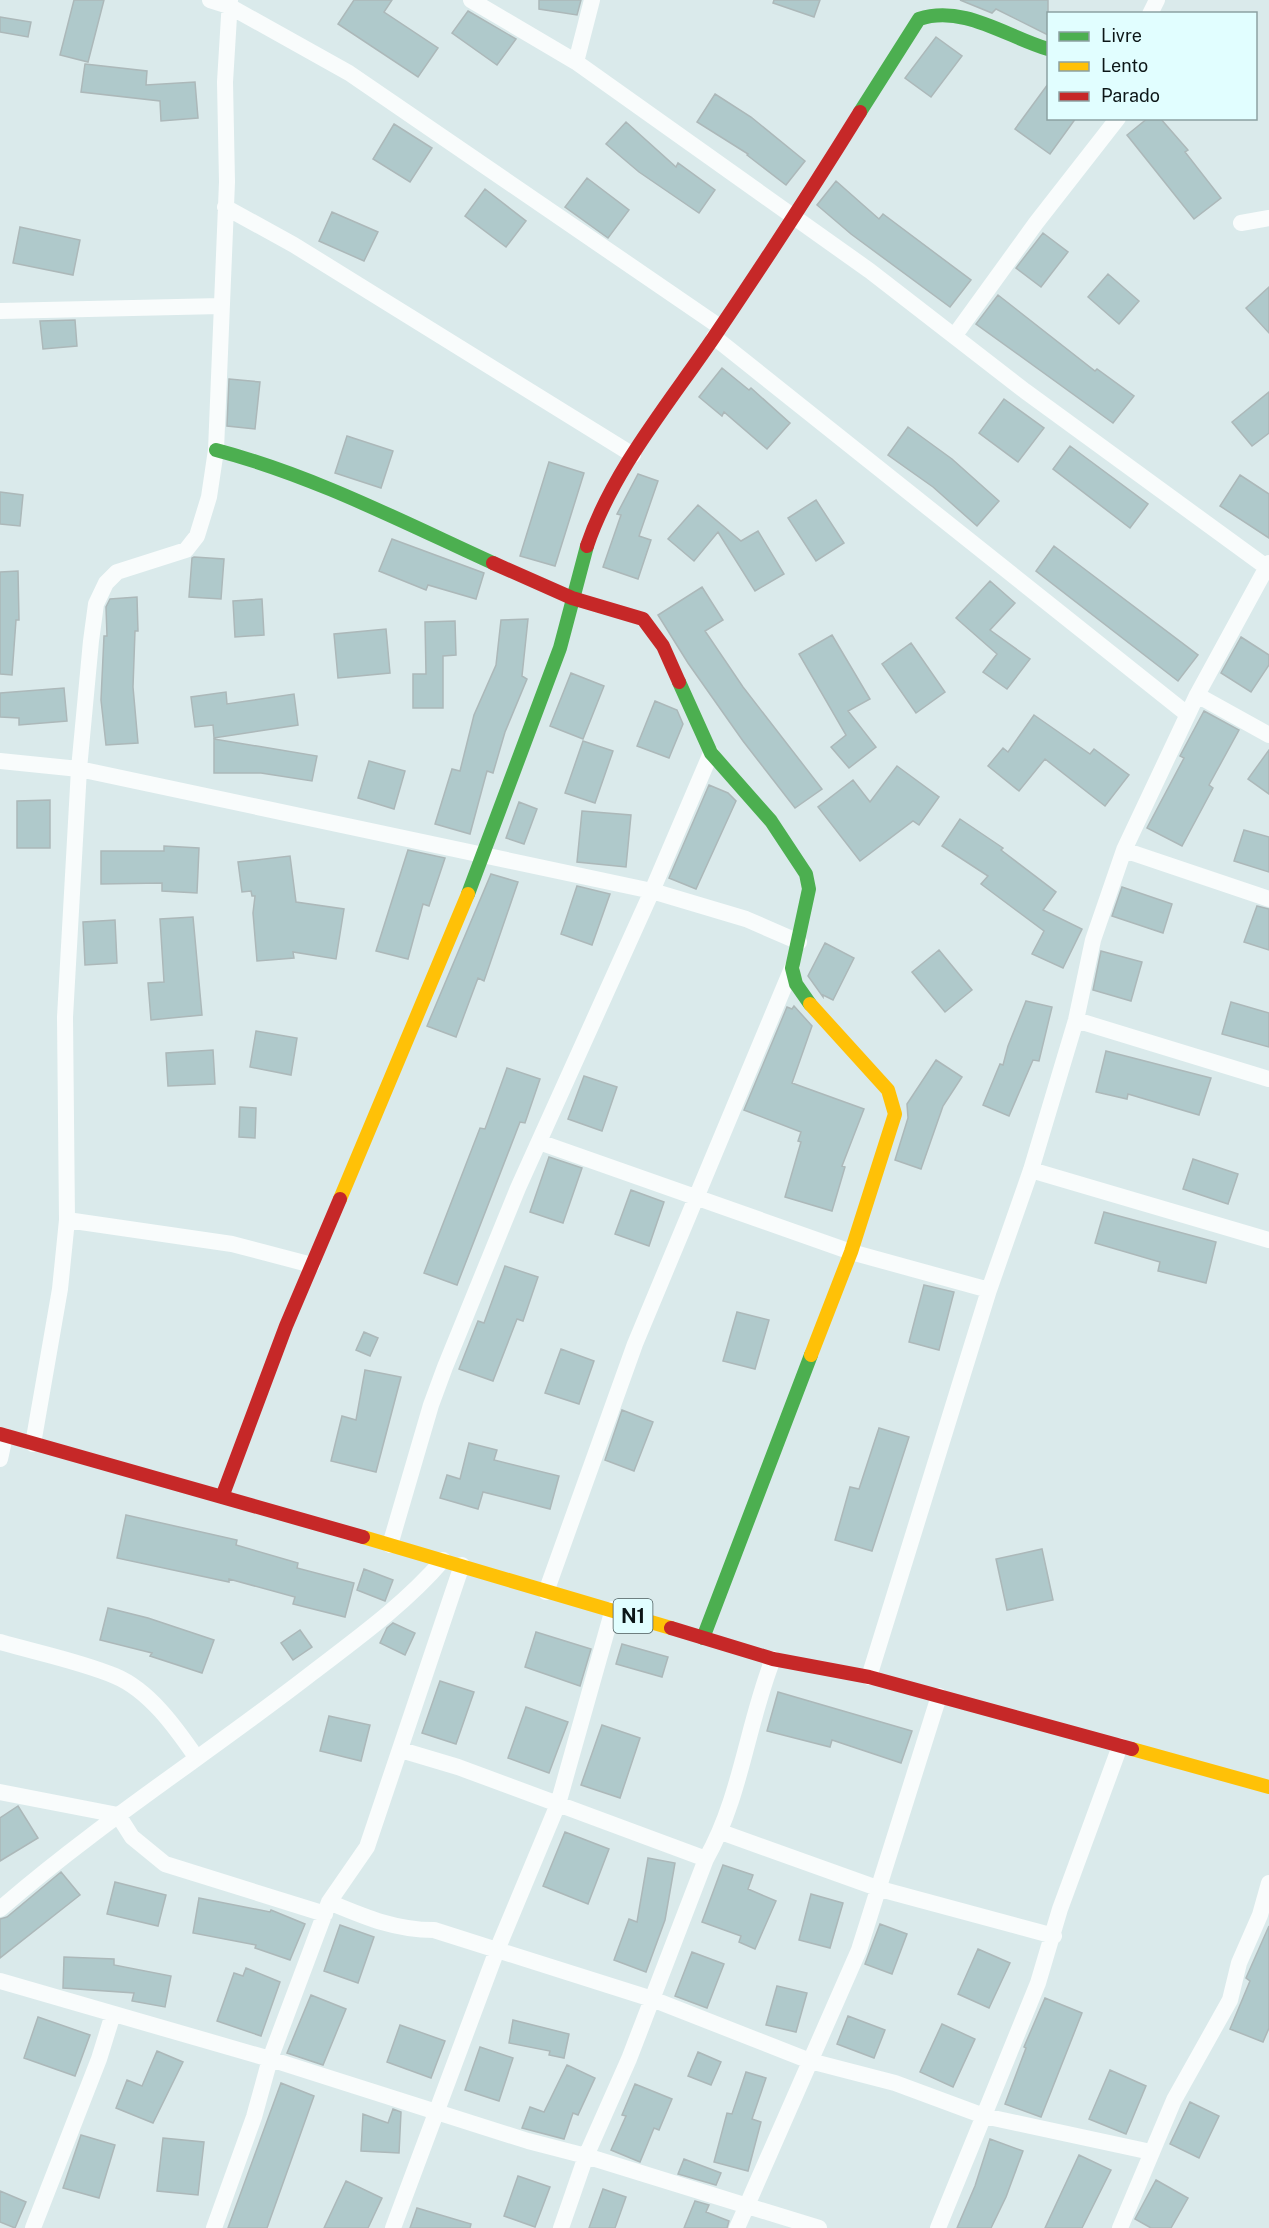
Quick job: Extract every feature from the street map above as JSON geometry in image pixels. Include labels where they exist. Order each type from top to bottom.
[{"type":"street","points":[[210,0],[230,3],[349,73],[717,332],[1187,714]]},
{"type":"street","points":[[471,0],[576,62],[792,216],[955,335],[1044,405],[1268,566],[1197,694],[1124,850],[1093,940],[1076,1020],[1031,1170],[989,1290],[869,1677]]},
{"type":"street","points":[[576,62],[592,0]]},
{"type":"street","points":[[33,1444],[60,1289],[67,1220],[65,1017],[79,769],[96,604],[106,583],[117,572],[186,549],[197,536],[209,497],[216,450],[225,207],[225,82],[230,3]]},
{"type":"street","points":[[222,1497],[312,1265],[484,856],[560,648],[572,598],[590,542],[633,455],[717,332],[919,19],[928,13],[952,13],[1047,49]]},
{"type":"street","points":[[955,335],[1036,223],[1116,120]]},
{"type":"street","points":[[225,207],[294,245],[633,455]]},
{"type":"street","points":[[1241,223],[1269,218]]},
{"type":"street","points":[[0,310],[221,306]]},
{"type":"street","points":[[216,450],[251,459],[310,481],[525,575],[572,598],[643,619],[663,646],[711,753],[771,821],[807,874],[809,890],[792,968],[635,1344],[546,1592]]},
{"type":"street","points":[[1197,694],[1269,735]]},
{"type":"street","points":[[390,1545],[431,1405],[539,1142],[652,891],[711,753]]},
{"type":"street","points":[[0,761],[79,769],[652,891],[746,919],[799,942]]},
{"type":"street","points":[[1124,850],[1269,899]]},
{"type":"street","points":[[703,1638],[851,1252],[895,1114],[888,1090],[804,998],[796,984],[792,968]]},
{"type":"street","points":[[1076,1020],[1269,1079]]},
{"type":"street","points":[[539,1142],[851,1252],[989,1290]]},
{"type":"street","points":[[1031,1170],[1269,1240]]},
{"type":"street","points":[[67,1220],[232,1244],[312,1265]]},
{"type":"street","points":[[0,1459],[3,1435]]},
{"type":"street","name":"N1","points":[[3,1435],[462,1565],[772,1659],[869,1677],[1269,1787]]},
{"type":"street","points":[[0,1909],[118,1815],[263,1711],[369,1630],[405,1600],[443,1560]]},
{"type":"street","points":[[214,2228],[254,2117],[270,2059],[327,1908],[368,1847],[462,1565]]},
{"type":"street","points":[[393,2228],[438,2113],[497,1950],[558,1804],[613,1610]]},
{"type":"street","points":[[0,1642],[116,1676],[145,1697],[166,1717],[196,1757]]},
{"type":"street","points":[[561,2228],[586,2156],[652,1999],[706,1859],[721,1832],[762,1685],[772,1659]]},
{"type":"street","points":[[737,2228],[859,1950],[939,1696]]},
{"type":"street","points":[[938,2228],[1054,1936],[1060,1909],[1120,1746]]},
{"type":"street","points":[[401,1749],[458,1767],[706,1859]]},
{"type":"street","points":[[0,1792],[118,1815],[132,1837],[165,1864],[378,1923],[408,1930],[434,1930],[652,1999],[810,2061],[894,2084],[984,2116],[1151,2152]]},
{"type":"street","points":[[721,1832],[880,1889],[1054,1936]]},
{"type":"street","points":[[1120,2228],[1174,2100],[1230,2000],[1239,1964],[1260,1915],[1269,1883]]},
{"type":"street","points":[[0,1981],[270,2059],[528,2142],[586,2156],[819,2228]]},
{"type":"street","points":[[33,2228],[99,2059],[113,2014]]},
{"type":"building","points":[[74,0],[104,0],[88,62],[60,55]]},
{"type":"building","points":[[354,0],[392,0],[384,12],[438,48],[418,77],[338,24]]},
{"type":"building","points":[[539,0],[581,0],[577,15],[539,9]]},
{"type":"building","points":[[774,0],[820,0],[814,17],[773,3]]},
{"type":"building","points":[[960,0],[1048,0],[1047,34],[996,9],[992,13]]},
{"type":"building","points":[[468,11],[516,39],[497,65],[452,33]]},
{"type":"building","points":[[0,17],[31,22],[28,37],[0,32]]},
{"type":"building","points":[[936,37],[962,56],[931,97],[905,78]]},
{"type":"building","points":[[85,64],[147,71],[146,85],[195,82],[198,118],[161,121],[160,101],[81,92]]},
{"type":"building","points":[[1047,85],[1047,120],[1075,120],[1050,154],[1015,129]]},
{"type":"building","points":[[715,94],[751,117],[805,161],[786,185],[748,154],[697,122]]},
{"type":"building","points":[[1146,120],[1162,120],[1188,150],[1185,152],[1221,198],[1194,219],[1127,135]]},
{"type":"building","points":[[626,122],[676,167],[678,163],[715,190],[699,213],[639,172],[606,144]]},
{"type":"building","points":[[394,124],[432,148],[410,182],[373,159]]},
{"type":"building","points":[[587,178],[629,210],[608,238],[565,207]]},
{"type":"building","points":[[836,181],[879,219],[883,214],[971,280],[950,307],[851,234],[817,205]]},
{"type":"building","points":[[485,189],[526,221],[506,247],[465,216]]},
{"type":"building","points":[[332,212],[378,232],[364,261],[319,241]]},
{"type":"building","points":[[20,227],[80,240],[73,275],[13,263]]},
{"type":"building","points":[[1043,233],[1068,252],[1041,287],[1016,268]]},
{"type":"building","points":[[1108,274],[1139,301],[1119,324],[1088,297]]},
{"type":"building","points":[[1269,287],[1269,333],[1246,308]]},
{"type":"building","points":[[998,295],[1095,371],[1097,369],[1134,396],[1113,423],[976,324]]},
{"type":"building","points":[[75,320],[77,346],[43,349],[40,321]]},
{"type":"building","points":[[722,368],[749,390],[751,388],[790,423],[767,449],[724,412],[722,416],[699,397]]},
{"type":"building","points":[[229,379],[260,382],[255,429],[227,426]]},
{"type":"building","points":[[1269,392],[1269,433],[1252,446],[1232,422]]},
{"type":"building","points":[[1004,399],[1044,428],[1018,462],[979,433]]},
{"type":"building","points":[[908,427],[952,459],[999,501],[977,526],[933,487],[888,455]]},
{"type":"building","points":[[347,436],[393,451],[381,488],[335,473]]},
{"type":"building","points":[[1070,446],[1148,504],[1130,528],[1053,469]]},
{"type":"building","points":[[549,462],[584,473],[555,566],[520,556]]},
{"type":"building","points":[[638,474],[658,481],[639,536],[651,540],[638,579],[603,567],[621,515],[617,514]]},
{"type":"building","points":[[1240,475],[1269,494],[1269,538],[1220,506]]},
{"type":"building","points":[[0,492],[23,495],[20,526],[0,524]]},
{"type":"building","points":[[816,500],[844,543],[816,561],[788,518]]},
{"type":"building","points":[[698,505],[741,541],[758,531],[784,574],[755,591],[718,532],[694,561],[668,539]]},
{"type":"building","points":[[392,539],[484,573],[476,599],[428,585],[426,590],[379,571]]},
{"type":"building","points":[[1054,546],[1198,655],[1178,681],[1036,571]]},
{"type":"building","points":[[192,558],[224,559],[221,599],[189,597]]},
{"type":"building","points":[[18,571],[19,620],[16,620],[12,675],[0,674],[0,572]]},
{"type":"building","points":[[990,581],[1015,603],[990,630],[1030,659],[1007,689],[983,672],[997,654],[956,618]]},
{"type":"building","points":[[702,587],[723,620],[705,631],[743,687],[822,789],[795,808],[743,741],[688,663],[658,615]]},
{"type":"building","points":[[137,597],[138,631],[135,631],[133,687],[138,743],[106,745],[101,700],[104,636],[107,636],[106,607],[110,599]]},
{"type":"building","points":[[262,599],[264,635],[235,637],[233,601]]},
{"type":"building","points":[[528,619],[522,676],[527,679],[505,732],[493,773],[487,771],[470,834],[435,824],[452,769],[460,771],[474,715],[496,665],[501,620]]},
{"type":"building","points":[[455,621],[456,655],[443,656],[443,708],[413,708],[413,674],[426,674],[425,622]]},
{"type":"building","points":[[386,629],[390,673],[338,678],[334,634]]},
{"type":"building","points":[[832,635],[870,699],[848,711],[876,747],[849,768],[831,747],[846,735],[799,654]]},
{"type":"building","points":[[1241,637],[1269,655],[1269,665],[1251,692],[1221,673]]},
{"type":"building","points":[[911,643],[945,692],[916,713],[882,664]]},
{"type":"building","points":[[571,673],[604,686],[583,739],[550,726]]},
{"type":"building","points":[[64,688],[67,721],[19,725],[19,718],[0,717],[0,693]]},
{"type":"building","points":[[226,692],[227,704],[294,694],[298,725],[214,738],[213,725],[195,727],[191,697]]},
{"type":"building","points":[[655,701],[677,710],[683,724],[669,758],[637,746]]},
{"type":"building","points":[[1204,711],[1239,730],[1209,785],[1213,788],[1182,846],[1147,828],[1184,758],[1180,756]]},
{"type":"building","points":[[1034,715],[1090,754],[1094,749],[1129,775],[1105,806],[1045,759],[1019,791],[988,766],[1003,748],[1008,752]]},
{"type":"building","points":[[214,739],[317,756],[312,781],[261,773],[214,773]]},
{"type":"building","points":[[583,741],[613,751],[595,803],[565,793]]},
{"type":"building","points":[[1269,750],[1269,794],[1248,779]]},
{"type":"building","points":[[369,761],[405,771],[394,809],[358,798]]},
{"type":"building","points":[[897,766],[939,797],[919,825],[913,821],[860,861],[818,807],[853,780],[870,802]]},
{"type":"building","points":[[709,785],[728,793],[736,801],[696,889],[669,878]]},
{"type":"building","points":[[50,800],[50,848],[17,848],[17,801]]},
{"type":"building","points":[[519,802],[537,809],[524,844],[506,838]]},
{"type":"building","points":[[582,811],[631,815],[626,867],[577,862]]},
{"type":"building","points":[[960,819],[1003,848],[1001,850],[1056,892],[1043,910],[1082,929],[1063,968],[1032,954],[1044,931],[981,884],[988,876],[942,846]]},
{"type":"building","points":[[1244,830],[1269,837],[1269,872],[1234,861]]},
{"type":"building","points":[[164,846],[199,848],[197,893],[162,891],[162,883],[101,884],[101,851],[164,851]]},
{"type":"building","points":[[408,850],[445,858],[429,906],[423,904],[408,959],[376,951]]},
{"type":"building","points":[[290,856],[296,902],[344,909],[336,959],[293,952],[294,958],[257,961],[253,913],[255,896],[252,896],[251,891],[242,892],[238,862]]},
{"type":"building","points":[[491,874],[518,882],[484,981],[478,978],[456,1037],[427,1026]]},
{"type":"building","points":[[577,886],[610,894],[592,945],[561,934]]},
{"type":"building","points":[[1122,887],[1172,904],[1163,933],[1112,916]]},
{"type":"building","points":[[1257,906],[1269,909],[1269,950],[1244,942]]},
{"type":"building","points":[[193,917],[202,1015],[151,1020],[148,983],[164,982],[160,919]]},
{"type":"building","points":[[115,920],[117,963],[85,965],[83,922]]},
{"type":"building","points":[[825,943],[854,958],[833,1000],[823,995],[823,997],[808,976]]},
{"type":"building","points":[[939,950],[972,990],[945,1012],[912,972]]},
{"type":"building","points":[[1101,951],[1142,962],[1131,1001],[1093,990]]},
{"type":"building","points":[[1026,1001],[1052,1007],[1039,1061],[1033,1060],[1009,1116],[983,1105],[1000,1064],[1003,1065]]},
{"type":"building","points":[[1231,1002],[1269,1013],[1269,1047],[1222,1034]]},
{"type":"building","points":[[794,1006],[812,1026],[792,1083],[864,1109],[842,1166],[845,1167],[832,1211],[785,1197],[801,1142],[798,1141],[801,1132],[744,1110],[787,1007],[792,1009]]},
{"type":"building","points":[[256,1031],[297,1038],[291,1075],[250,1067]]},
{"type":"building","points":[[213,1050],[215,1084],[168,1086],[166,1053]]},
{"type":"building","points":[[1106,1051],[1211,1078],[1199,1115],[1128,1094],[1127,1099],[1096,1092]]},
{"type":"building","points":[[936,1060],[962,1077],[943,1106],[921,1169],[895,1160],[908,1118],[907,1104]]},
{"type":"building","points":[[507,1068],[540,1079],[525,1123],[520,1122],[457,1285],[424,1273],[480,1128],[485,1129]]},
{"type":"building","points":[[584,1076],[617,1087],[602,1131],[568,1119]]},
{"type":"building","points":[[240,1107],[256,1108],[255,1138],[239,1137]]},
{"type":"building","points":[[549,1157],[582,1168],[563,1223],[530,1212]]},
{"type":"building","points":[[1193,1159],[1238,1174],[1228,1204],[1183,1189]]},
{"type":"building","points":[[631,1190],[664,1202],[649,1246],[615,1234]]},
{"type":"building","points":[[1104,1212],[1216,1242],[1206,1283],[1158,1271],[1160,1262],[1095,1243]]},
{"type":"building","points":[[505,1266],[538,1277],[523,1321],[517,1319],[493,1381],[459,1369],[478,1321],[484,1323]]},
{"type":"building","points":[[924,1285],[954,1292],[939,1350],[909,1342]]},
{"type":"building","points":[[737,1312],[769,1320],[755,1369],[723,1361]]},
{"type":"building","points":[[364,1332],[378,1338],[370,1356],[356,1350]]},
{"type":"building","points":[[561,1349],[594,1361],[579,1404],[545,1393]]},
{"type":"building","points":[[365,1370],[401,1377],[376,1472],[331,1461],[342,1416],[356,1420]]},
{"type":"building","points":[[622,1410],[653,1422],[634,1471],[605,1460]]},
{"type":"building","points":[[879,1428],[909,1437],[872,1551],[835,1540],[850,1487],[859,1489]]},
{"type":"building","points":[[469,1443],[497,1450],[494,1460],[559,1476],[550,1509],[483,1492],[478,1509],[440,1498],[447,1475],[460,1479]]},
{"type":"building","points":[[126,1515],[237,1540],[236,1545],[298,1563],[297,1568],[354,1583],[345,1617],[293,1604],[295,1597],[229,1579],[229,1582],[117,1558]]},
{"type":"building","points":[[1042,1549],[1053,1600],[1007,1610],[996,1559]]},
{"type":"building","points":[[364,1569],[393,1580],[385,1601],[357,1590]]},
{"type":"building","points":[[108,1608],[148,1618],[214,1640],[202,1673],[150,1656],[152,1653],[100,1640]]},
{"type":"building","points":[[393,1623],[415,1633],[405,1655],[380,1643],[387,1628]]},
{"type":"building","points":[[300,1630],[312,1647],[293,1660],[281,1643]]},
{"type":"building","points":[[536,1632],[591,1649],[580,1686],[525,1667]]},
{"type":"building","points":[[622,1644],[668,1657],[662,1677],[616,1664]]},
{"type":"building","points":[[440,1681],[474,1692],[456,1744],[422,1733]]},
{"type":"building","points":[[778,1692],[912,1731],[901,1763],[832,1740],[830,1747],[767,1731]]},
{"type":"building","points":[[526,1707],[568,1722],[549,1773],[508,1758]]},
{"type":"building","points":[[329,1716],[370,1725],[361,1761],[320,1751]]},
{"type":"building","points":[[602,1725],[640,1738],[620,1798],[581,1785]]},
{"type":"building","points":[[18,1806],[38,1838],[0,1861],[0,1818]]},
{"type":"building","points":[[565,1832],[609,1849],[588,1904],[543,1886]]},
{"type":"building","points":[[648,1858],[675,1863],[665,1920],[646,1972],[614,1960],[629,1919],[637,1922]]},
{"type":"building","points":[[723,1865],[753,1875],[748,1889],[776,1901],[755,1949],[739,1942],[741,1936],[702,1922]]},
{"type":"building","points":[[61,1872],[80,1895],[0,1958],[0,1919],[7,1917]]},
{"type":"building","points":[[115,1882],[166,1895],[158,1926],[107,1914]]},
{"type":"building","points":[[811,1894],[843,1903],[830,1948],[799,1940]]},
{"type":"building","points":[[199,1898],[270,1912],[271,1910],[305,1924],[290,1960],[255,1948],[256,1945],[193,1933]]},
{"type":"building","points":[[880,1924],[907,1934],[892,1974],[865,1964]]},
{"type":"building","points":[[340,1925],[374,1937],[358,1983],[324,1971]]},
{"type":"building","points":[[1269,1926],[1269,2028],[1263,2042],[1230,2029],[1250,1981],[1246,1978]]},
{"type":"building","points":[[978,1949],[1010,1963],[989,2008],[958,1994]]},
{"type":"building","points":[[692,1952],[724,1964],[707,2008],[675,1996]]},
{"type":"building","points":[[64,1957],[114,1959],[114,1965],[171,1976],[165,2007],[132,2001],[134,1993],[63,1988]]},
{"type":"building","points":[[246,1968],[280,1982],[261,2036],[217,2021],[234,1973],[243,1976]]},
{"type":"building","points":[[777,1986],[807,1993],[796,2032],[766,2025]]},
{"type":"building","points":[[311,1995],[346,2009],[323,2065],[287,2053]]},
{"type":"building","points":[[1045,1998],[1082,2013],[1041,2117],[1005,2104],[1026,2048],[1024,2047]]},
{"type":"building","points":[[848,2016],[885,2030],[874,2058],[837,2044]]},
{"type":"building","points":[[38,2017],[90,2035],[75,2076],[24,2058]]},
{"type":"building","points":[[513,2020],[569,2034],[564,2058],[549,2055],[550,2051],[509,2043]]},
{"type":"building","points":[[942,2024],[975,2039],[953,2087],[920,2072]]},
{"type":"building","points":[[400,2025],[445,2041],[431,2078],[387,2062]]},
{"type":"building","points":[[480,2047],[513,2058],[499,2101],[465,2090]]},
{"type":"building","points":[[157,2051],[183,2062],[153,2123],[116,2108],[127,2080],[142,2086]]},
{"type":"building","points":[[698,2052],[721,2062],[711,2085],[688,2076]]},
{"type":"building","points":[[567,2065],[595,2078],[578,2115],[573,2113],[564,2139],[522,2128],[530,2107],[544,2112]]},
{"type":"building","points":[[1110,2070],[1146,2086],[1126,2134],[1089,2119]]},
{"type":"building","points":[[746,2072],[766,2078],[752,2119],[761,2122],[748,2171],[714,2162],[727,2113],[732,2114]]},
{"type":"building","points":[[281,2083],[314,2096],[267,2228],[228,2228]]},
{"type":"building","points":[[635,2084],[672,2099],[659,2130],[654,2128],[640,2162],[611,2150],[626,2116],[622,2115]]},
{"type":"building","points":[[1190,2102],[1219,2116],[1199,2158],[1170,2144]]},
{"type":"building","points":[[393,2109],[401,2112],[399,2153],[361,2151],[363,2114],[388,2123]]},
{"type":"building","points":[[81,2135],[115,2145],[99,2198],[63,2188]]},
{"type":"building","points":[[163,2138],[204,2142],[198,2195],[157,2191]]},
{"type":"building","points":[[990,2139],[1023,2151],[1006,2197],[991,2228],[957,2228],[975,2186]]},
{"type":"building","points":[[1079,2155],[1111,2170],[1082,2228],[1045,2228]]},
{"type":"building","points":[[684,2159],[721,2173],[716,2185],[678,2174]]},
{"type":"building","points":[[518,2176],[550,2187],[535,2227],[504,2216]]},
{"type":"building","points":[[1156,2180],[1188,2198],[1171,2228],[1151,2228],[1135,2219]]},
{"type":"building","points":[[346,2181],[382,2198],[368,2228],[324,2228]]},
{"type":"building","points":[[603,2189],[626,2197],[615,2228],[589,2228]]},
{"type":"building","points":[[0,2191],[26,2202],[15,2228],[0,2222]]},
{"type":"building","points":[[695,2201],[709,2205],[706,2212],[729,2221],[727,2228],[684,2228]]},
{"type":"building","points":[[417,2208],[471,2224],[470,2228],[410,2228]]},
{"type":"traffic: fast","points":[[860,112],[919,19],[935,15],[968,19],[1047,49]]},
{"type":"traffic: fast","points":[[216,450],[252,460],[322,486],[493,563]]},
{"type":"traffic: fast","points":[[468,894],[560,648],[587,546]]},
{"type":"traffic: fast","points":[[679,682],[711,753],[771,821],[806,874],[809,889],[792,968],[796,984],[810,1004]]},
{"type":"traffic: fast","points":[[703,1638],[811,1355]]},
{"type":"traffic: slow","points":[[340,1199],[468,894]]},
{"type":"traffic: slow","points":[[810,1004],[888,1090],[895,1114],[851,1252],[811,1355]]},
{"type":"traffic: slow","points":[[363,1537],[671,1628]]},
{"type":"traffic: slow","points":[[1132,1749],[1269,1787]]},
{"type":"traffic: jam","points":[[587,546],[611,491],[643,438],[714,337],[860,112]]},
{"type":"traffic: jam","points":[[493,563],[572,598],[643,619],[663,646],[679,682]]},
{"type":"traffic: jam","points":[[222,1497],[286,1326],[340,1199]]},
{"type":"traffic: jam","points":[[0,1434],[363,1537]]},
{"type":"traffic: jam","points":[[671,1628],[773,1659],[869,1677],[1132,1749]]}]
